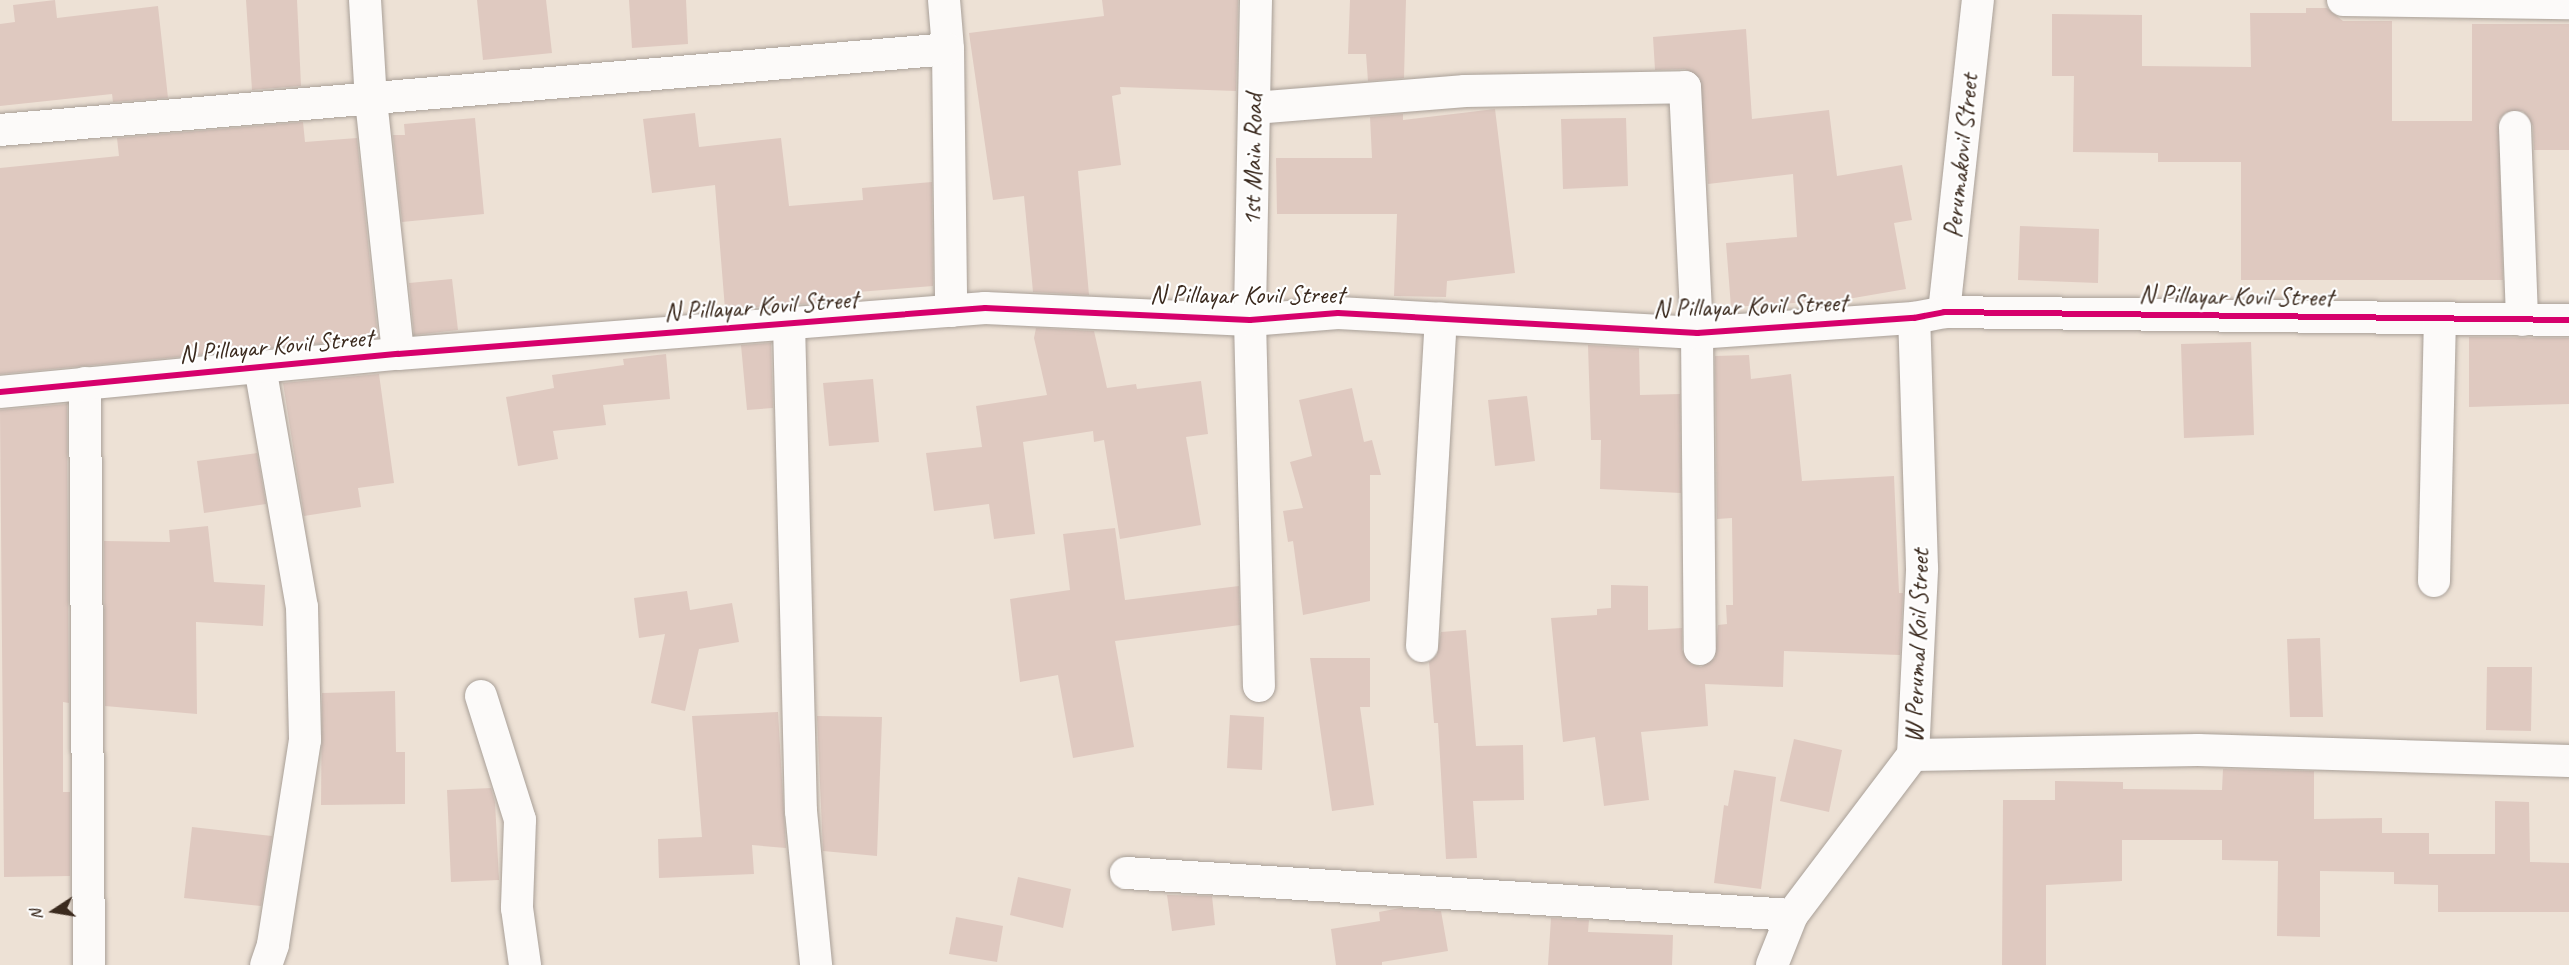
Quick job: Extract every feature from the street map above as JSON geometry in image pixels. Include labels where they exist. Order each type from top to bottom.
[{"type":"street","points":[[366,0],[371,100],[398,354]]},
{"type":"street","points":[[944,0],[948,49],[951,310]]},
{"type":"street","name":"1st Main Road","points":[[1256,0],[1250,320],[1259,686]]},
{"type":"street","name":"Perumakovil Street","points":[[1944,312],[1978,0]]},
{"type":"street","points":[[2343,0],[2569,3]]},
{"type":"street","points":[[0,130],[948,49]]},
{"type":"street","points":[[1254,108],[1465,91],[1685,87],[1697,333],[1700,649]]},
{"type":"street","points":[[2515,127],[2522,320]]},
{"type":"street","name":"N Pillayar Kovil Street","points":[[0,392],[85,382],[398,354],[985,308],[1250,320],[1338,313],[1697,333],[1914,318],[1944,312],[2569,320]]},
{"type":"street","name":"W Perumal Koil Street","points":[[1772,965],[1792,915],[1913,755],[1922,568],[1914,318]]},
{"type":"street","points":[[2434,581],[2440,318]]},
{"type":"street","points":[[1422,646],[1441,319]]},
{"type":"street","points":[[789,323],[801,811],[816,965]]},
{"type":"street","points":[[260,367],[302,607],[305,740],[273,945],[266,965]]},
{"type":"street","points":[[85,382],[89,965]]},
{"type":"street","points":[[481,696],[520,820],[517,908],[525,965]]},
{"type":"street","points":[[1913,755],[2198,750],[2569,761]]},
{"type":"street","points":[[1126,873],[1792,915]]},
{"type":"building","points":[[55,0],[57,18],[158,6],[168,98],[113,102],[112,94],[0,106],[0,24],[15,22],[13,5]]},
{"type":"building","points":[[246,0],[297,0],[301,86],[252,90]]},
{"type":"building","points":[[477,0],[546,0],[552,53],[483,60]]},
{"type":"building","points":[[629,0],[686,0],[688,44],[632,48]]},
{"type":"building","points":[[1102,0],[1238,0],[1236,91],[1120,87],[1121,94],[1112,96],[1121,165],[1078,171],[1089,295],[1033,292],[1024,196],[993,200],[969,33],[1104,16]]},
{"type":"building","points":[[1350,0],[1406,0],[1404,78],[1368,81],[1366,54],[1348,54]]},
{"type":"building","points":[[2306,8],[2327,8],[2343,21],[2392,21],[2392,121],[2472,121],[2472,24],[2569,24],[2569,150],[2534,150],[2533,126],[2523,111],[2506,112],[2499,119],[2503,280],[2241,280],[2241,162],[2158,162],[2158,153],[2073,152],[2074,76],[2052,76],[2052,14],[2142,15],[2142,66],[2251,67],[2250,13],[2306,13]]},
{"type":"building","points":[[1746,29],[1752,119],[1829,110],[1837,176],[1902,165],[1912,220],[1894,223],[1906,289],[1842,300],[1731,307],[1726,243],[1797,237],[1793,174],[1708,184],[1700,78],[1685,69],[1655,70],[1653,37]]},
{"type":"building","points":[[1495,109],[1515,273],[1447,281],[1446,297],[1394,296],[1397,214],[1277,214],[1276,158],[1372,158],[1370,117],[1403,114],[1403,120]]},
{"type":"building","points":[[695,113],[699,147],[781,138],[789,206],[863,200],[862,188],[932,182],[933,286],[858,292],[859,300],[725,309],[715,185],[652,193],[643,119]]},
{"type":"building","points":[[475,118],[484,214],[402,222],[393,135],[405,135],[404,124]]},
{"type":"building","points":[[1626,118],[1628,186],[1563,189],[1561,119]]},
{"type":"building","points":[[303,122],[305,142],[357,138],[378,338],[0,374],[0,168],[119,156],[117,138]]},
{"type":"building","points":[[2020,226],[2099,229],[2098,283],[2018,280]]},
{"type":"building","points":[[452,279],[458,330],[414,335],[409,283]]},
{"type":"building","points":[[1036,328],[1094,331],[1107,388],[1136,384],[1137,389],[1201,381],[1208,434],[1186,437],[1201,525],[1120,539],[1104,440],[1094,442],[1093,431],[1023,442],[1035,534],[994,539],[989,504],[934,511],[926,453],[982,447],[976,406],[1047,395],[1034,338]]},
{"type":"building","points":[[2469,337],[2569,338],[2569,404],[2469,407]]},
{"type":"building","points":[[2251,342],[2254,435],[2184,438],[2181,344]]},
{"type":"building","points":[[771,343],[773,408],[747,410],[741,345]]},
{"type":"building","points":[[1588,345],[1639,348],[1640,395],[1680,394],[1681,493],[1600,489],[1601,440],[1591,440]]},
{"type":"building","points":[[666,354],[670,399],[603,405],[606,425],[553,431],[558,459],[518,466],[506,397],[554,388],[552,375],[624,365],[623,359]]},
{"type":"building","points":[[1749,355],[1751,379],[1791,374],[1802,481],[1894,476],[1899,593],[1903,593],[1900,655],[1784,651],[1783,687],[1705,684],[1708,726],[1641,732],[1649,800],[1604,806],[1595,737],[1563,742],[1551,618],[1597,615],[1597,609],[1611,608],[1611,585],[1648,586],[1648,630],[1682,628],[1682,650],[1691,664],[1701,667],[1715,658],[1718,625],[1727,624],[1726,605],[1733,605],[1732,518],[1717,519],[1715,356]]},
{"type":"building","points":[[379,374],[394,483],[358,488],[361,507],[304,516],[283,383]]},
{"type":"building","points":[[873,379],[879,442],[829,446],[823,383]]},
{"type":"building","points":[[1352,388],[1364,442],[1372,440],[1381,475],[1370,475],[1370,601],[1303,615],[1293,541],[1288,542],[1283,511],[1303,508],[1290,462],[1312,456],[1299,400]]},
{"type":"building","points":[[1527,396],[1535,461],[1495,466],[1488,400]]},
{"type":"building","points":[[67,404],[69,703],[63,702],[63,792],[70,792],[70,876],[4,877],[0,410]]},
{"type":"building","points":[[257,453],[266,504],[204,513],[197,461]]},
{"type":"building","points":[[208,526],[214,582],[265,585],[263,626],[196,622],[197,714],[105,706],[104,541],[170,542],[169,530]]},
{"type":"building","points":[[1115,528],[1125,600],[1239,586],[1240,625],[1115,641],[1134,747],[1073,758],[1058,675],[1020,682],[1010,599],[1070,590],[1063,534]]},
{"type":"building","points":[[687,591],[690,610],[732,603],[739,642],[699,649],[685,711],[651,703],[665,634],[639,638],[634,598]]},
{"type":"building","points":[[1466,630],[1476,746],[1523,745],[1524,800],[1473,801],[1477,858],[1446,859],[1438,723],[1434,723],[1429,662],[1437,655],[1441,632]]},
{"type":"building","points":[[2320,638],[2323,717],[2290,717],[2287,639]]},
{"type":"building","points":[[1310,658],[1370,658],[1370,707],[1360,707],[1374,805],[1332,811]]},
{"type":"building","points":[[2487,667],[2532,667],[2531,731],[2486,730]]},
{"type":"building","points":[[395,691],[396,752],[405,752],[405,804],[321,805],[322,693]]},
{"type":"building","points":[[778,712],[786,848],[752,845],[754,874],[659,878],[658,839],[702,837],[692,716]]},
{"type":"building","points":[[1230,715],[1264,717],[1262,770],[1227,768]]},
{"type":"building","points":[[817,716],[882,717],[877,856],[823,851]]},
{"type":"building","points":[[1794,739],[1842,750],[1829,812],[1780,801]]},
{"type":"building","points":[[2223,769],[2314,771],[2314,819],[2382,818],[2382,833],[2429,833],[2429,854],[2495,854],[2495,801],[2529,802],[2530,862],[2569,863],[2569,912],[2438,912],[2438,885],[2394,884],[2394,872],[2320,871],[2320,937],[2277,936],[2278,861],[2222,860],[2222,840],[2122,840],[2122,881],[2046,885],[2046,965],[2002,965],[2003,800],[2055,800],[2055,781],[2123,782],[2123,789],[2222,790]]},
{"type":"building","points":[[1734,770],[1776,777],[1761,889],[1714,883],[1724,805],[1728,806]]},
{"type":"building","points":[[491,788],[495,802],[499,880],[451,882],[447,790]]},
{"type":"building","points":[[192,827],[272,836],[261,906],[184,898]]},
{"type":"building","points":[[1018,877],[1071,889],[1063,928],[1010,915]]},
{"type":"building","points":[[1167,895],[1212,896],[1215,925],[1172,931]]},
{"type":"building","points":[[1400,908],[1441,911],[1448,951],[1382,962],[1382,965],[1336,965],[1331,929],[1380,921],[1379,912]]},
{"type":"building","points":[[956,917],[1003,926],[997,962],[949,954]]},
{"type":"building","points":[[1551,918],[1589,920],[1588,932],[1673,935],[1672,965],[1548,965]]},
{"type":"cycle path","points":[[0,392],[398,354],[985,308],[1250,320],[1338,313],[1697,333],[1914,318],[1944,312],[2569,320]]}]
